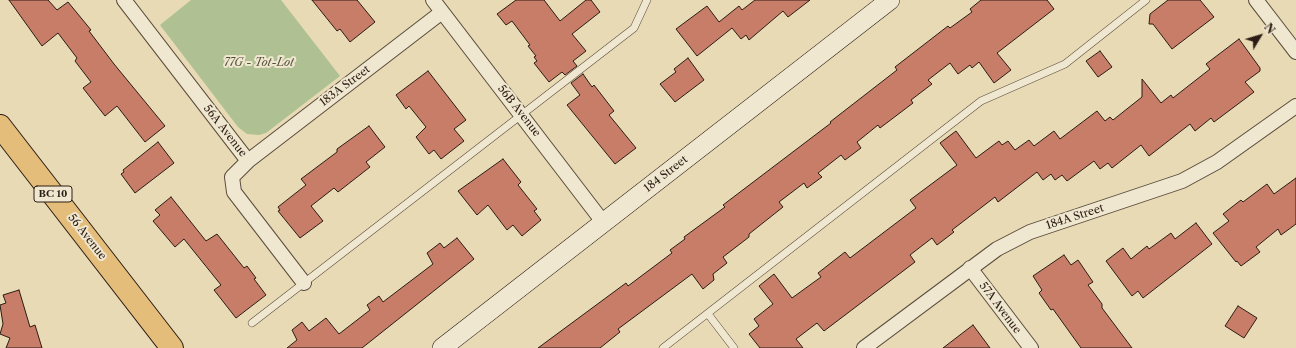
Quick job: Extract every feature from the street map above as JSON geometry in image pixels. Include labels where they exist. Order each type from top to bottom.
[{"type":"highway","name":"56 Avenue","points":[[0,126],[172,348]]},
{"type":"main road","name":"184 Street","points":[[442,348],[890,0]]},
{"type":"street","name":"56A Avenue","points":[[124,0],[248,161],[232,177],[234,192],[304,283]]},
{"type":"street","name":"56B Avenue","points":[[433,0],[522,114],[603,222]]},
{"type":"street","points":[[1256,0],[1296,52]]},
{"type":"street","name":"183A Street","points":[[248,161],[442,12]]},
{"type":"street","name":"184A Street","points":[[864,348],[997,248],[1030,232],[1182,181],[1217,162],[1296,106]]},
{"type":"street","name":"57A Avenue","points":[[970,268],[1031,348]]},
{"type":"lane","points":[[252,323],[634,28],[647,0]]},
{"type":"lane","points":[[663,348],[981,101],[1065,64],[1146,0]]},
{"type":"lane","points":[[708,314],[734,348]]},
{"type":"green space","name":"77G - Tot-Lot","points":[[191,0],[281,0],[340,76],[266,133],[259,135],[247,134],[238,127],[160,25]]},
{"type":"building","points":[[9,0],[48,0],[57,10],[68,2],[91,30],[89,31],[114,64],[165,126],[145,142],[117,106],[105,116],[83,88],[91,82],[75,61],[77,58],[58,33],[42,46]]},
{"type":"building","points":[[312,0],[357,0],[375,22],[350,42],[340,29],[337,31]]},
{"type":"building","points":[[516,0],[544,0],[560,21],[586,0],[591,0],[600,12],[572,34],[586,51],[573,61],[577,66],[565,75],[562,72],[549,82],[534,63],[537,61],[534,57],[536,56],[528,46],[530,45],[512,21],[506,25],[497,14]]},
{"type":"building","points":[[755,0],[810,0],[788,17],[783,11],[749,40],[746,35],[741,39],[732,28],[697,56],[676,29],[707,6],[719,22],[739,6],[742,10]]},
{"type":"building","points":[[981,0],[1047,0],[1054,9],[997,53],[1011,70],[994,83],[979,62],[972,68],[970,65],[958,74],[950,63],[928,80],[932,84],[911,100],[913,103],[880,128],[878,125],[857,142],[861,148],[845,160],[841,155],[818,173],[822,177],[807,188],[804,183],[779,202],[783,207],[749,234],[749,237],[723,257],[727,263],[713,274],[714,280],[703,289],[692,274],[618,329],[620,332],[600,348],[538,348],[626,283],[628,286],[672,253],[670,250],[685,239],[684,237],[725,207],[723,205],[831,123],[830,122],[897,70],[895,67],[948,26],[950,28],[972,12],[970,9]]},
{"type":"building","points":[[1168,0],[1200,0],[1214,17],[1172,49],[1153,24],[1149,24],[1150,14]]},
{"type":"building","points":[[1239,39],[1260,68],[1260,71],[1245,82],[1254,92],[1214,122],[1211,118],[1195,131],[1190,124],[1149,156],[1141,145],[1112,168],[1108,163],[1100,169],[1094,161],[1067,181],[1062,175],[1055,180],[1051,174],[1043,180],[1037,172],[998,202],[995,197],[952,230],[954,232],[937,245],[932,238],[910,255],[915,262],[824,331],[817,323],[796,339],[803,348],[760,348],[749,334],[759,326],[754,319],[773,304],[759,286],[774,274],[792,298],[821,277],[818,273],[845,252],[850,258],[916,208],[910,200],[957,165],[940,143],[956,131],[976,158],[999,141],[1002,145],[1008,141],[1015,150],[1029,140],[1034,146],[1054,131],[1060,139],[1097,111],[1105,121],[1110,117],[1113,120],[1142,97],[1142,79],[1161,103],[1171,95],[1173,98],[1210,69],[1206,64]]},
{"type":"building","points":[[1100,51],[1112,67],[1098,77],[1086,61]]},
{"type":"building","points":[[688,58],[704,80],[675,102],[660,84],[676,72],[674,69]]},
{"type":"building","points":[[428,71],[466,120],[454,129],[464,141],[441,159],[434,150],[429,154],[416,137],[426,127],[409,106],[406,109],[396,95]]},
{"type":"building","points":[[583,74],[592,87],[594,85],[614,111],[609,115],[636,148],[615,164],[567,105],[580,95],[571,83]]},
{"type":"building","points":[[369,126],[385,147],[366,162],[370,167],[338,192],[334,188],[311,206],[323,221],[300,238],[278,211],[280,210],[278,207],[306,185],[301,179],[337,152],[337,149]]},
{"type":"building","points":[[158,142],[174,163],[135,193],[121,174],[124,172],[123,170]]},
{"type":"building","points":[[503,159],[521,182],[518,185],[537,209],[534,211],[541,220],[522,236],[513,225],[507,230],[488,205],[477,215],[458,191]]},
{"type":"building","points":[[1296,178],[1296,224],[1281,235],[1278,229],[1256,247],[1260,252],[1241,266],[1237,261],[1236,262],[1213,233],[1229,221],[1223,214],[1241,200],[1243,202],[1267,184],[1274,194]]},
{"type":"building","points":[[171,197],[206,241],[217,234],[244,268],[247,266],[256,278],[254,279],[266,295],[236,318],[214,290],[221,285],[184,239],[175,247],[153,221],[160,215],[155,210]]},
{"type":"building","points":[[1196,223],[1212,244],[1143,298],[1138,291],[1132,296],[1106,261],[1123,248],[1131,259],[1147,246],[1149,249],[1171,233],[1175,239]]},
{"type":"building","points":[[457,238],[474,259],[362,348],[287,348],[297,340],[292,330],[302,322],[309,331],[326,318],[339,334],[370,310],[367,305],[379,296],[383,302],[433,264],[427,253],[440,243],[444,248]]},
{"type":"building","points":[[1064,255],[1071,265],[1078,260],[1093,282],[1088,285],[1102,304],[1102,308],[1132,348],[1081,348],[1053,309],[1051,310],[1039,293],[1042,290],[1033,276]]},
{"type":"building","points":[[19,290],[30,327],[35,325],[42,348],[6,348],[10,338],[0,334],[3,324],[0,305],[6,303],[3,295]]},
{"type":"building","points":[[1238,306],[1257,318],[1244,338],[1225,326]]},
{"type":"building","points":[[973,325],[990,348],[943,348]]}]
